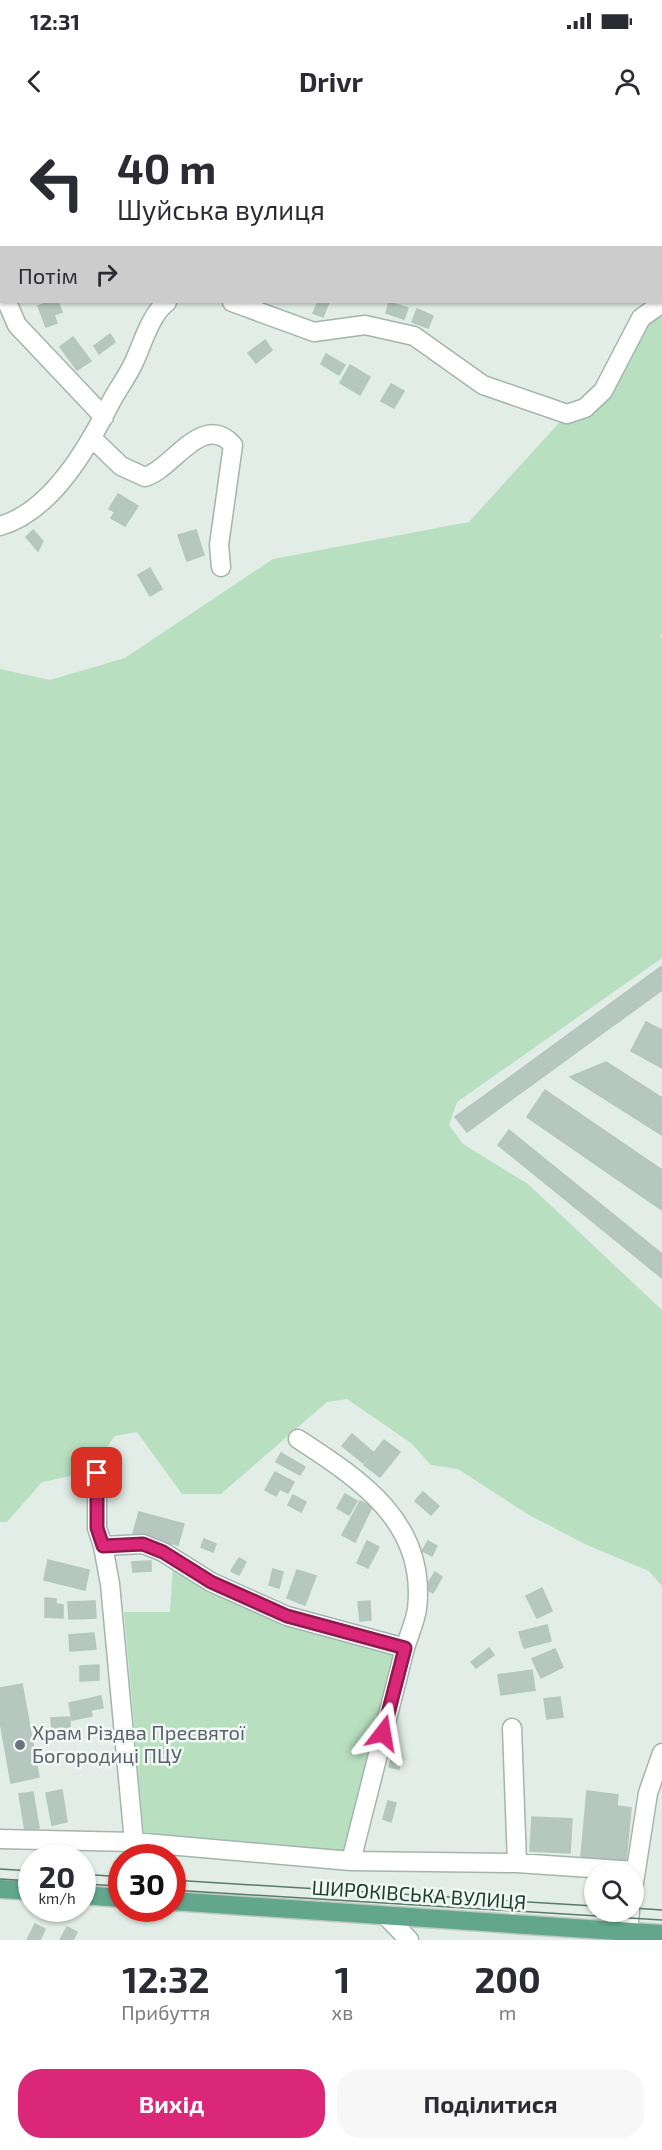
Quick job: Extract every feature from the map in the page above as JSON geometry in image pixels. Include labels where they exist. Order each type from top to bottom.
[{"type":"main road","points":[[0,1889],[18,1891]]},
{"type":"main road","name":"ШИРОКІВСЬКА ВУЛИЦЯ","points":[[186,1902],[662,1934]]},
{"type":"street","points":[[7,303],[17,325],[104,417]]},
{"type":"street","points":[[0,526],[12,523],[31,510],[55,488],[81,458],[133,364],[149,328],[166,303]]},
{"type":"street","points":[[234,303],[314,332],[365,325],[414,336],[483,385],[567,414],[585,408],[603,391],[641,318],[662,303]]},
{"type":"street","points":[[93,439],[121,466],[145,477],[155,474],[195,440],[207,434],[219,434],[227,438],[233,445],[219,545],[221,567]]},
{"type":"street","points":[[298,1439],[346,1470],[372,1492],[405,1534],[415,1561],[418,1585],[417,1611],[405,1648],[351,1861]]},
{"type":"street","points":[[97,1473],[97,1528],[110,1584],[134,1842]]},
{"type":"street","points":[[103,1546],[143,1544],[163,1552],[211,1582],[287,1616],[405,1648]]},
{"type":"street","points":[[512,1728],[517,1863]]},
{"type":"street","points":[[637,1862],[648,1793],[662,1753]]},
{"type":"street","points":[[0,1839],[134,1842],[351,1861],[517,1863],[584,1873]]},
{"type":"street","points":[[387,1917],[409,1940]]},
{"type":"street","points":[[628,1931],[629,1922]]},
{"type":"green space","points":[[662,303],[662,633],[660,636],[662,638],[662,958],[457,1102],[449,1125],[463,1144],[528,1184],[662,1310],[662,1586],[649,1571],[587,1545],[529,1515],[458,1469],[431,1465],[411,1443],[347,1399],[327,1402],[221,1494],[182,1494],[137,1432],[115,1436],[89,1472],[42,1482],[7,1522],[0,1522],[0,669],[50,680],[125,658],[273,559],[469,522],[567,414],[616,366]]},
{"type":"green space","points":[[173,1564],[398,1653],[347,1855],[144,1836],[124,1612],[170,1612]]},
{"type":"building","points":[[58,303],[62,312],[54,315],[57,323],[46,327],[38,306]]},
{"type":"building","points":[[318,303],[329,303],[323,317],[313,313]]},
{"type":"building","points":[[389,303],[408,308],[404,319],[386,313]]},
{"type":"building","points":[[417,309],[433,316],[428,328],[412,322]]},
{"type":"building","points":[[110,334],[115,342],[99,354],[94,346]]},
{"type":"building","points":[[73,337],[91,361],[77,370],[60,347]]},
{"type":"building","points":[[265,340],[272,350],[256,363],[248,353]]},
{"type":"building","points":[[326,354],[345,365],[339,375],[321,364]]},
{"type":"building","points":[[350,365],[370,377],[360,395],[340,383]]},
{"type":"building","points":[[391,384],[404,391],[394,408],[381,401]]},
{"type":"building","points":[[118,494],[138,506],[125,526],[111,518],[115,512],[109,509]]},
{"type":"building","points":[[33,530],[43,541],[38,551],[26,537]]},
{"type":"building","points":[[196,530],[204,555],[187,561],[178,535]]},
{"type":"building","points":[[150,568],[162,589],[150,596],[138,575]]},
{"type":"building","points":[[662,966],[662,990],[467,1132],[455,1117]]},
{"type":"building","points":[[646,1022],[662,1030],[662,1068],[631,1051]]},
{"type":"building","points":[[606,1062],[662,1098],[662,1135],[570,1077]]},
{"type":"building","points":[[545,1090],[662,1170],[662,1210],[527,1117]]},
{"type":"building","points":[[509,1130],[662,1254],[662,1278],[498,1145]]},
{"type":"building","points":[[352,1434],[373,1452],[363,1463],[342,1446]]},
{"type":"building","points":[[384,1440],[400,1452],[380,1477],[364,1465]]},
{"type":"building","points":[[281,1453],[305,1467],[300,1475],[276,1462]]},
{"type":"building","points":[[275,1472],[294,1482],[288,1493],[280,1489],[276,1496],[265,1490]]},
{"type":"building","points":[[423,1492],[439,1506],[431,1515],[415,1501]]},
{"type":"building","points":[[345,1494],[357,1501],[349,1515],[337,1508]]},
{"type":"building","points":[[293,1495],[306,1502],[301,1512],[288,1505]]},
{"type":"building","points":[[360,1501],[372,1507],[355,1542],[342,1535]]},
{"type":"building","points":[[139,1512],[184,1524],[178,1545],[133,1534]]},
{"type":"building","points":[[204,1539],[216,1544],[213,1552],[201,1547]]},
{"type":"building","points":[[367,1541],[379,1547],[368,1568],[357,1563]]},
{"type":"building","points":[[428,1541],[437,1546],[432,1556],[422,1551]]},
{"type":"building","points":[[239,1558],[246,1562],[239,1575],[231,1571]]},
{"type":"building","points":[[48,1560],[89,1570],[85,1590],[44,1580]]},
{"type":"building","points":[[151,1561],[151,1571],[133,1572],[132,1562]]},
{"type":"building","points":[[273,1569],[283,1572],[279,1588],[269,1585]]},
{"type":"building","points":[[297,1570],[316,1576],[305,1605],[287,1598]]},
{"type":"building","points":[[435,1572],[442,1577],[433,1593],[425,1588]]},
{"type":"building","points":[[542,1588],[552,1611],[537,1618],[526,1596]]},
{"type":"building","points":[[45,1598],[56,1599],[56,1604],[63,1605],[63,1618],[45,1617]]},
{"type":"building","points":[[95,1601],[96,1618],[69,1619],[68,1602]]},
{"type":"building","points":[[370,1601],[371,1620],[360,1621],[358,1602]]},
{"type":"building","points":[[547,1625],[551,1641],[524,1648],[519,1632]]},
{"type":"building","points":[[94,1633],[96,1649],[70,1651],[69,1635]]},
{"type":"building","points":[[489,1648],[494,1655],[476,1668],[471,1662]]},
{"type":"building","points":[[555,1649],[563,1667],[541,1678],[532,1659]]},
{"type":"building","points":[[99,1665],[99,1680],[80,1681],[80,1666]]},
{"type":"building","points":[[532,1670],[535,1690],[501,1695],[498,1675]]},
{"type":"building","points":[[22,1684],[39,1777],[11,1783],[0,1721],[0,1688]]},
{"type":"building","points":[[101,1696],[103,1708],[91,1710],[92,1716],[72,1720],[69,1703]]},
{"type":"building","points":[[560,1697],[563,1717],[547,1719],[544,1699]]},
{"type":"building","points":[[70,1717],[70,1728],[52,1729],[51,1718]]},
{"type":"building","points":[[392,1754],[402,1756],[399,1769],[389,1767]]},
{"type":"building","points":[[62,1790],[67,1822],[52,1825],[46,1793]]},
{"type":"building","points":[[587,1791],[618,1795],[617,1806],[631,1808],[626,1861],[581,1856]]},
{"type":"building","points":[[33,1792],[39,1828],[25,1831],[19,1794]]},
{"type":"building","points":[[388,1801],[396,1803],[391,1822],[383,1819]]},
{"type":"building","points":[[532,1817],[572,1819],[570,1853],[530,1851]]},
{"type":"building","points":[[35,1924],[45,1929],[40,1940],[27,1940]]},
{"type":"building","points":[[67,1927],[77,1932],[73,1940],[60,1940]]},
{"type":"tram line","points":[[0,1869],[18,1870]]},
{"type":"tram line","points":[[96,1875],[108,1876]]},
{"type":"tram line","points":[[0,1879],[18,1880]]},
{"type":"tram line","points":[[186,1881],[584,1905]]},
{"type":"tram line","points":[[96,1885],[108,1885]]},
{"type":"tram line","points":[[186,1891],[662,1920]]},
{"type":"tram line","points":[[644,1909],[662,1910]]},
{"type":"place","name":"Храм Різдва Пресвятої Богородиці ПЦУ","points":[[20,1745]]},
{"type":"route","points":[[97,1473],[97,1528],[103,1546],[143,1544],[163,1552],[211,1582],[287,1616],[405,1648],[383,1733]]}]
